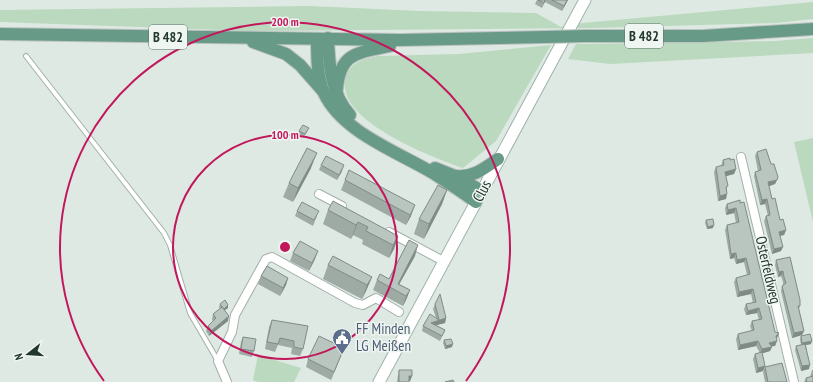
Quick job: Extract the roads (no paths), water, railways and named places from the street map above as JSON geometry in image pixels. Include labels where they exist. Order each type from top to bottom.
[{"type":"main road","name":"Clus","points":[[379,382],[585,0]]},
{"type":"main road","name":"B 482","points":[[1,34],[246,39],[322,38],[400,40],[585,36],[703,36],[813,29]]},
{"type":"main road","points":[[322,38],[318,63],[324,92]]},
{"type":"main road","points":[[322,38],[337,95],[346,111],[356,122],[411,156],[455,176],[479,197]]},
{"type":"main road","points":[[246,39],[286,54],[300,65],[354,127],[433,173],[479,197]]},
{"type":"main road","points":[[337,95],[338,78],[342,67],[351,56],[366,49],[389,46],[400,40]]},
{"type":"main road","points":[[455,176],[463,177],[477,174],[498,160]]},
{"type":"street","name":"Osterfeldweg","points":[[741,157],[794,382]]},
{"type":"street","points":[[319,194],[347,209]]},
{"type":"street","points":[[382,228],[445,262]]},
{"type":"street","points":[[227,382],[218,361],[232,332],[235,315],[266,259],[272,257],[355,303],[363,304],[376,298],[399,312]]},
{"type":"lane","points":[[26,56],[164,233],[170,245],[190,313],[218,361]]},
{"type":"place","name":"FF Minden LG Meißen","points":[[342,355]]}]
